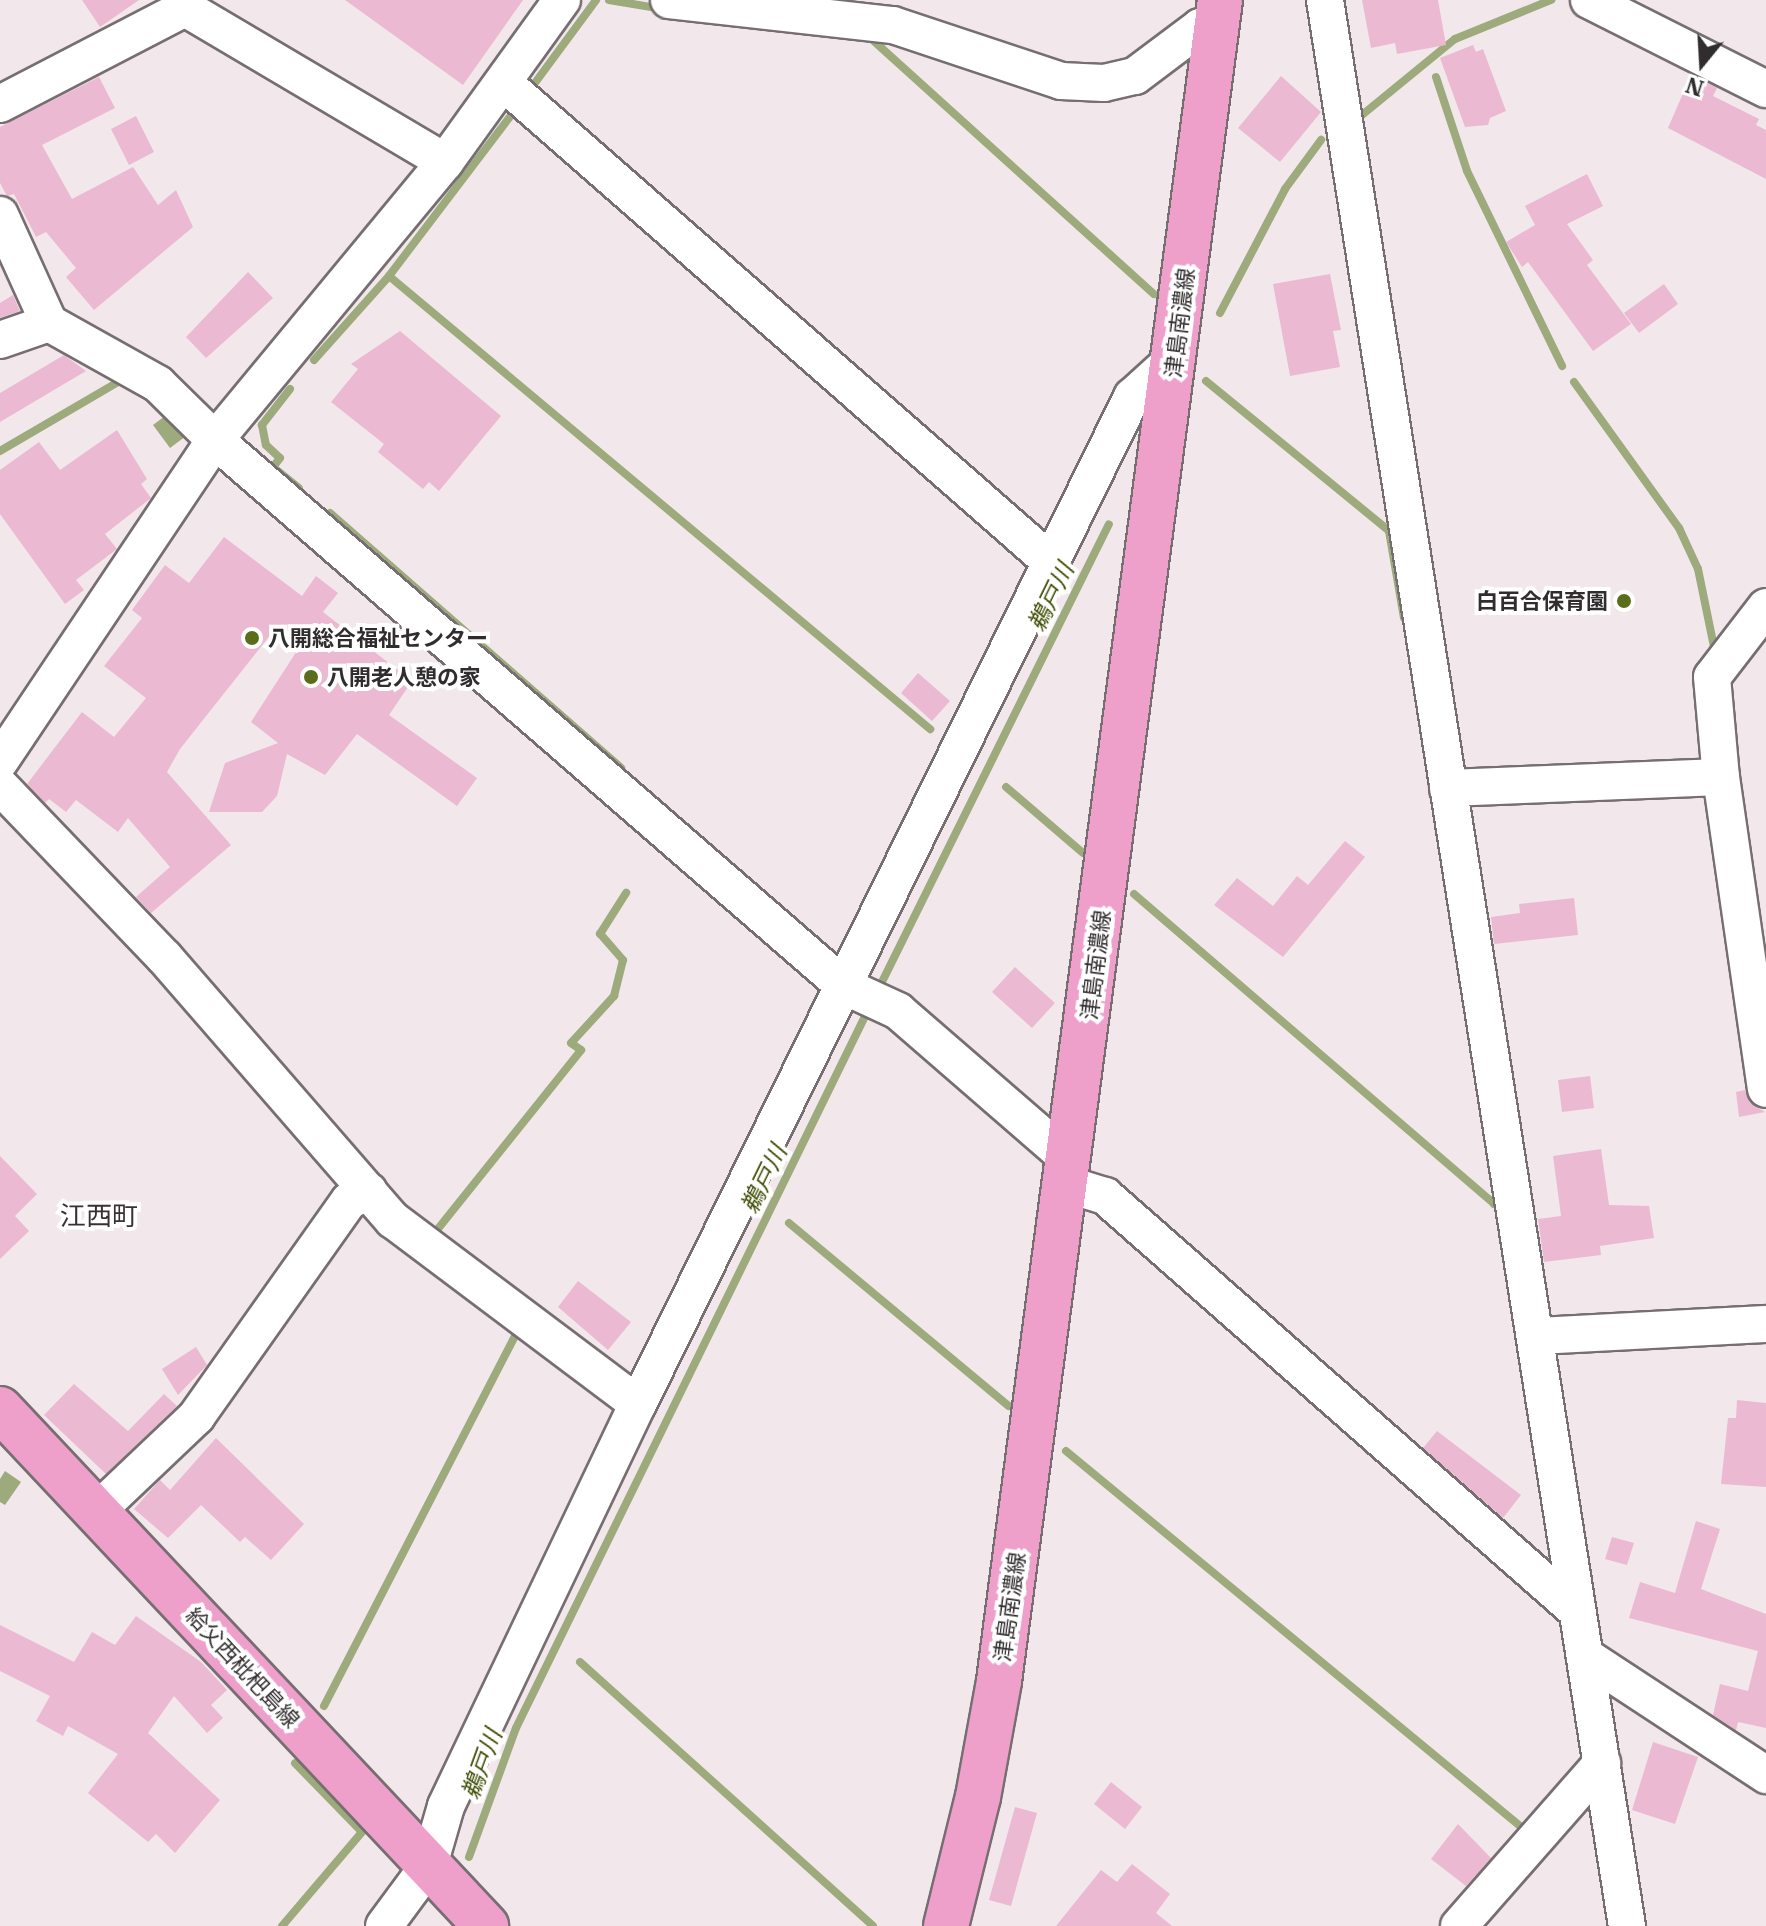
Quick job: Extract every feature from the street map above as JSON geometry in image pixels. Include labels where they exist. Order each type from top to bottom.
[{"type":"main road","name":"津島南濃線","points":[[946,1926],[978,1797],[999,1681],[1219,12]]},
{"type":"main road","name":"給父西枇杷島線","points":[[0,1409],[486,1926]]},
{"type":"street","points":[[0,761],[215,440],[445,162],[562,0]]},
{"type":"street","points":[[669,0],[898,12],[1061,81],[1104,83],[1135,76],[1219,12]]},
{"type":"street","points":[[1325,0],[1537,1336],[1627,1926]]},
{"type":"street","points":[[1591,1],[1766,89]]},
{"type":"street","points":[[0,104],[182,4],[445,162]]},
{"type":"street","points":[[504,83],[1051,562]]},
{"type":"street","points":[[0,215],[49,323],[158,384],[215,440],[1068,1172],[1105,1196],[1577,1611]]},
{"type":"street","points":[[0,340],[49,323]]},
{"type":"street","points":[[384,1926],[429,1865],[446,1806],[638,1404],[865,995],[1051,562],[1132,397],[1175,358]]},
{"type":"street","points":[[1766,607],[1712,677],[1721,777],[1766,1089]]},
{"type":"street","points":[[1448,788],[1721,777]]},
{"type":"street","points":[[0,786],[165,958],[393,1220],[638,1404]]},
{"type":"street","points":[[97,1511],[196,1417],[349,1201],[369,1191]]},
{"type":"street","points":[[1537,1336],[1766,1324]]},
{"type":"street","points":[[1585,1656],[1766,1775]]},
{"type":"street","points":[[1459,1926],[1602,1763]]},
{"type":"shaded area","points":[[169,413],[186,436],[170,448],[153,425]]},
{"type":"shaded area","points":[[5,1471],[21,1482],[5,1505],[0,1502],[0,1479]]},
{"type":"building","points":[[82,0],[139,0],[100,27]]},
{"type":"building","points":[[345,0],[523,0],[463,85]]},
{"type":"building","points":[[1362,0],[1438,0],[1446,45],[1397,54],[1395,43],[1371,48]]},
{"type":"building","points":[[1473,45],[1476,52],[1483,49],[1506,111],[1490,118],[1488,125],[1465,127],[1440,58]]},
{"type":"building","points":[[1691,75],[1717,88],[1713,96],[1759,119],[1756,125],[1766,130],[1766,179],[1668,128]]},
{"type":"building","points":[[1281,76],[1321,112],[1280,162],[1238,128]]},
{"type":"building","points":[[99,77],[115,108],[42,145],[72,199],[133,167],[158,205],[176,190],[193,227],[94,310],[66,277],[76,268],[46,232],[36,237],[14,194],[7,196],[0,183],[0,127]]},
{"type":"building","points":[[136,116],[154,152],[129,165],[111,129]]},
{"type":"building","points":[[1587,174],[1603,206],[1567,224],[1593,260],[1587,265],[1631,324],[1593,351],[1528,262],[1522,267],[1506,242],[1535,225],[1525,206]]},
{"type":"building","points":[[248,272],[273,298],[206,358],[186,337]]},
{"type":"building","points":[[1330,274],[1341,330],[1333,331],[1340,367],[1290,376],[1273,284]]},
{"type":"building","points":[[1664,284],[1678,304],[1639,333],[1624,313]]},
{"type":"building","points":[[13,295],[20,311],[0,318],[0,303]]},
{"type":"building","points":[[400,331],[501,416],[439,491],[429,482],[423,489],[378,452],[384,444],[331,402],[358,369],[351,364]]},
{"type":"building","points":[[64,355],[86,371],[0,422],[0,393]]},
{"type":"building","points":[[117,430],[147,479],[141,484],[151,498],[105,534],[117,549],[76,580],[84,590],[65,604],[0,514],[0,470],[39,442],[60,470]]},
{"type":"building","points":[[224,537],[302,596],[316,576],[338,593],[323,612],[412,681],[389,715],[477,778],[457,806],[357,734],[325,775],[287,754],[277,796],[262,812],[209,812],[225,763],[278,743],[251,722],[300,646],[275,629],[180,749],[167,772],[231,845],[151,913],[136,897],[170,867],[128,818],[118,832],[76,800],[66,812],[49,799],[45,803],[27,784],[82,712],[114,737],[146,698],[104,666],[142,618],[132,610],[165,565],[189,583]]},
{"type":"building","points":[[918,673],[950,701],[932,721],[901,693]]},
{"type":"building","points":[[1345,841],[1365,857],[1283,957],[1214,905],[1237,878],[1273,906],[1297,876],[1308,885]]},
{"type":"building","points":[[1574,898],[1578,935],[1494,944],[1491,917],[1520,913],[1519,904]]},
{"type":"building","points":[[1015,967],[1055,1003],[1032,1028],[992,992]]},
{"type":"building","points":[[1590,1076],[1594,1108],[1562,1112],[1558,1080]]},
{"type":"building","points":[[1745,1090],[1750,1103],[1765,1112],[1739,1117],[1736,1092]]},
{"type":"building","points":[[1601,1149],[1609,1205],[1649,1206],[1654,1238],[1600,1246],[1601,1255],[1544,1262],[1538,1219],[1561,1216],[1553,1156]]},
{"type":"building","points":[[0,1156],[37,1194],[15,1216],[29,1231],[0,1259]]},
{"type":"building","points":[[578,1281],[631,1322],[608,1350],[558,1307]]},
{"type":"building","points":[[196,1347],[207,1365],[178,1395],[162,1369]]},
{"type":"building","points":[[74,1384],[128,1431],[164,1394],[177,1406],[106,1474],[44,1415]]},
{"type":"building","points":[[1737,1400],[1766,1403],[1766,1487],[1721,1484],[1728,1418],[1736,1418]]},
{"type":"building","points":[[1437,1431],[1521,1495],[1503,1518],[1423,1448]]},
{"type":"building","points":[[216,1438],[304,1524],[271,1560],[245,1537],[240,1542],[201,1505],[168,1538],[134,1509],[160,1480],[170,1490]]},
{"type":"building","points":[[1696,1521],[1720,1529],[1701,1589],[1766,1614],[1766,1728],[1738,1722],[1736,1730],[1713,1715],[1720,1684],[1748,1691],[1758,1651],[1629,1618],[1640,1582],[1675,1593]]},
{"type":"building","points":[[1612,1537],[1634,1543],[1627,1565],[1605,1559]]},
{"type":"building","points":[[136,1616],[201,1662],[227,1690],[211,1705],[223,1718],[207,1733],[174,1696],[148,1733],[220,1800],[175,1853],[156,1834],[148,1842],[88,1793],[118,1754],[68,1726],[63,1736],[36,1721],[50,1696],[0,1671],[0,1625],[74,1662],[92,1632],[115,1645]]},
{"type":"building","points":[[1653,1742],[1698,1757],[1675,1824],[1632,1810]]},
{"type":"building","points":[[1111,1782],[1142,1807],[1125,1829],[1094,1804]]},
{"type":"building","points":[[1015,1807],[1037,1813],[1011,1906],[989,1900]]},
{"type":"building","points":[[1458,1824],[1491,1858],[1466,1886],[1431,1859]]},
{"type":"building","points":[[1132,1864],[1170,1894],[1156,1913],[1172,1926],[1056,1926],[1101,1870],[1117,1882]]},
{"type":"waterway","points":[[529,91],[596,0]]},
{"type":"waterway","points":[[609,0],[663,9]]},
{"type":"waterway","name":"鵜戸川","points":[[1362,115],[1455,39],[1551,0]]},
{"type":"waterway","points":[[866,34],[1154,294]]},
{"type":"waterway","points":[[1436,77],[1467,171],[1562,366]]},
{"type":"waterway","points":[[314,360],[389,276],[512,114]]},
{"type":"waterway","name":"鵜戸川","points":[[1220,313],[1285,189],[1321,140]]},
{"type":"waterway","points":[[389,276],[930,729]]},
{"type":"waterway","points":[[0,451],[123,379]]},
{"type":"waterway","points":[[1206,381],[1389,531],[1404,618]]},
{"type":"waterway","points":[[1574,382],[1679,528],[1698,569],[1715,652]]},
{"type":"waterway","points":[[290,389],[262,425],[266,445],[280,458],[273,467],[299,488]]},
{"type":"waterway","points":[[330,513],[621,768]]},
{"type":"waterway","name":"鵜戸川","points":[[877,992],[1109,524]]},
{"type":"waterway","points":[[1006,787],[1083,853]]},
{"type":"waterway","points":[[433,1235],[581,1050],[571,1043],[614,996],[623,960],[600,934],[626,893]]},
{"type":"waterway","points":[[1134,894],[1494,1204],[1501,1204]]},
{"type":"waterway","name":"鵜戸川","points":[[469,1857],[516,1728],[869,1008]]},
{"type":"waterway","points":[[789,1223],[1009,1406]]},
{"type":"waterway","points":[[324,1706],[519,1328]]},
{"type":"waterway","points":[[1066,1451],[1525,1830]]},
{"type":"waterway","points":[[580,1662],[873,1926]]},
{"type":"waterway","points":[[282,1926],[362,1832],[295,1763]]},
{"type":"place","name":"白百合保育園","points":[[1624,601]]},
{"type":"place","name":"八開総合福祉センター","points":[[252,638]]},
{"type":"place","name":"八開老人憩の家","points":[[311,677]]},
{"type":"district","name":"江西町","points":[[99,1216]]}]
